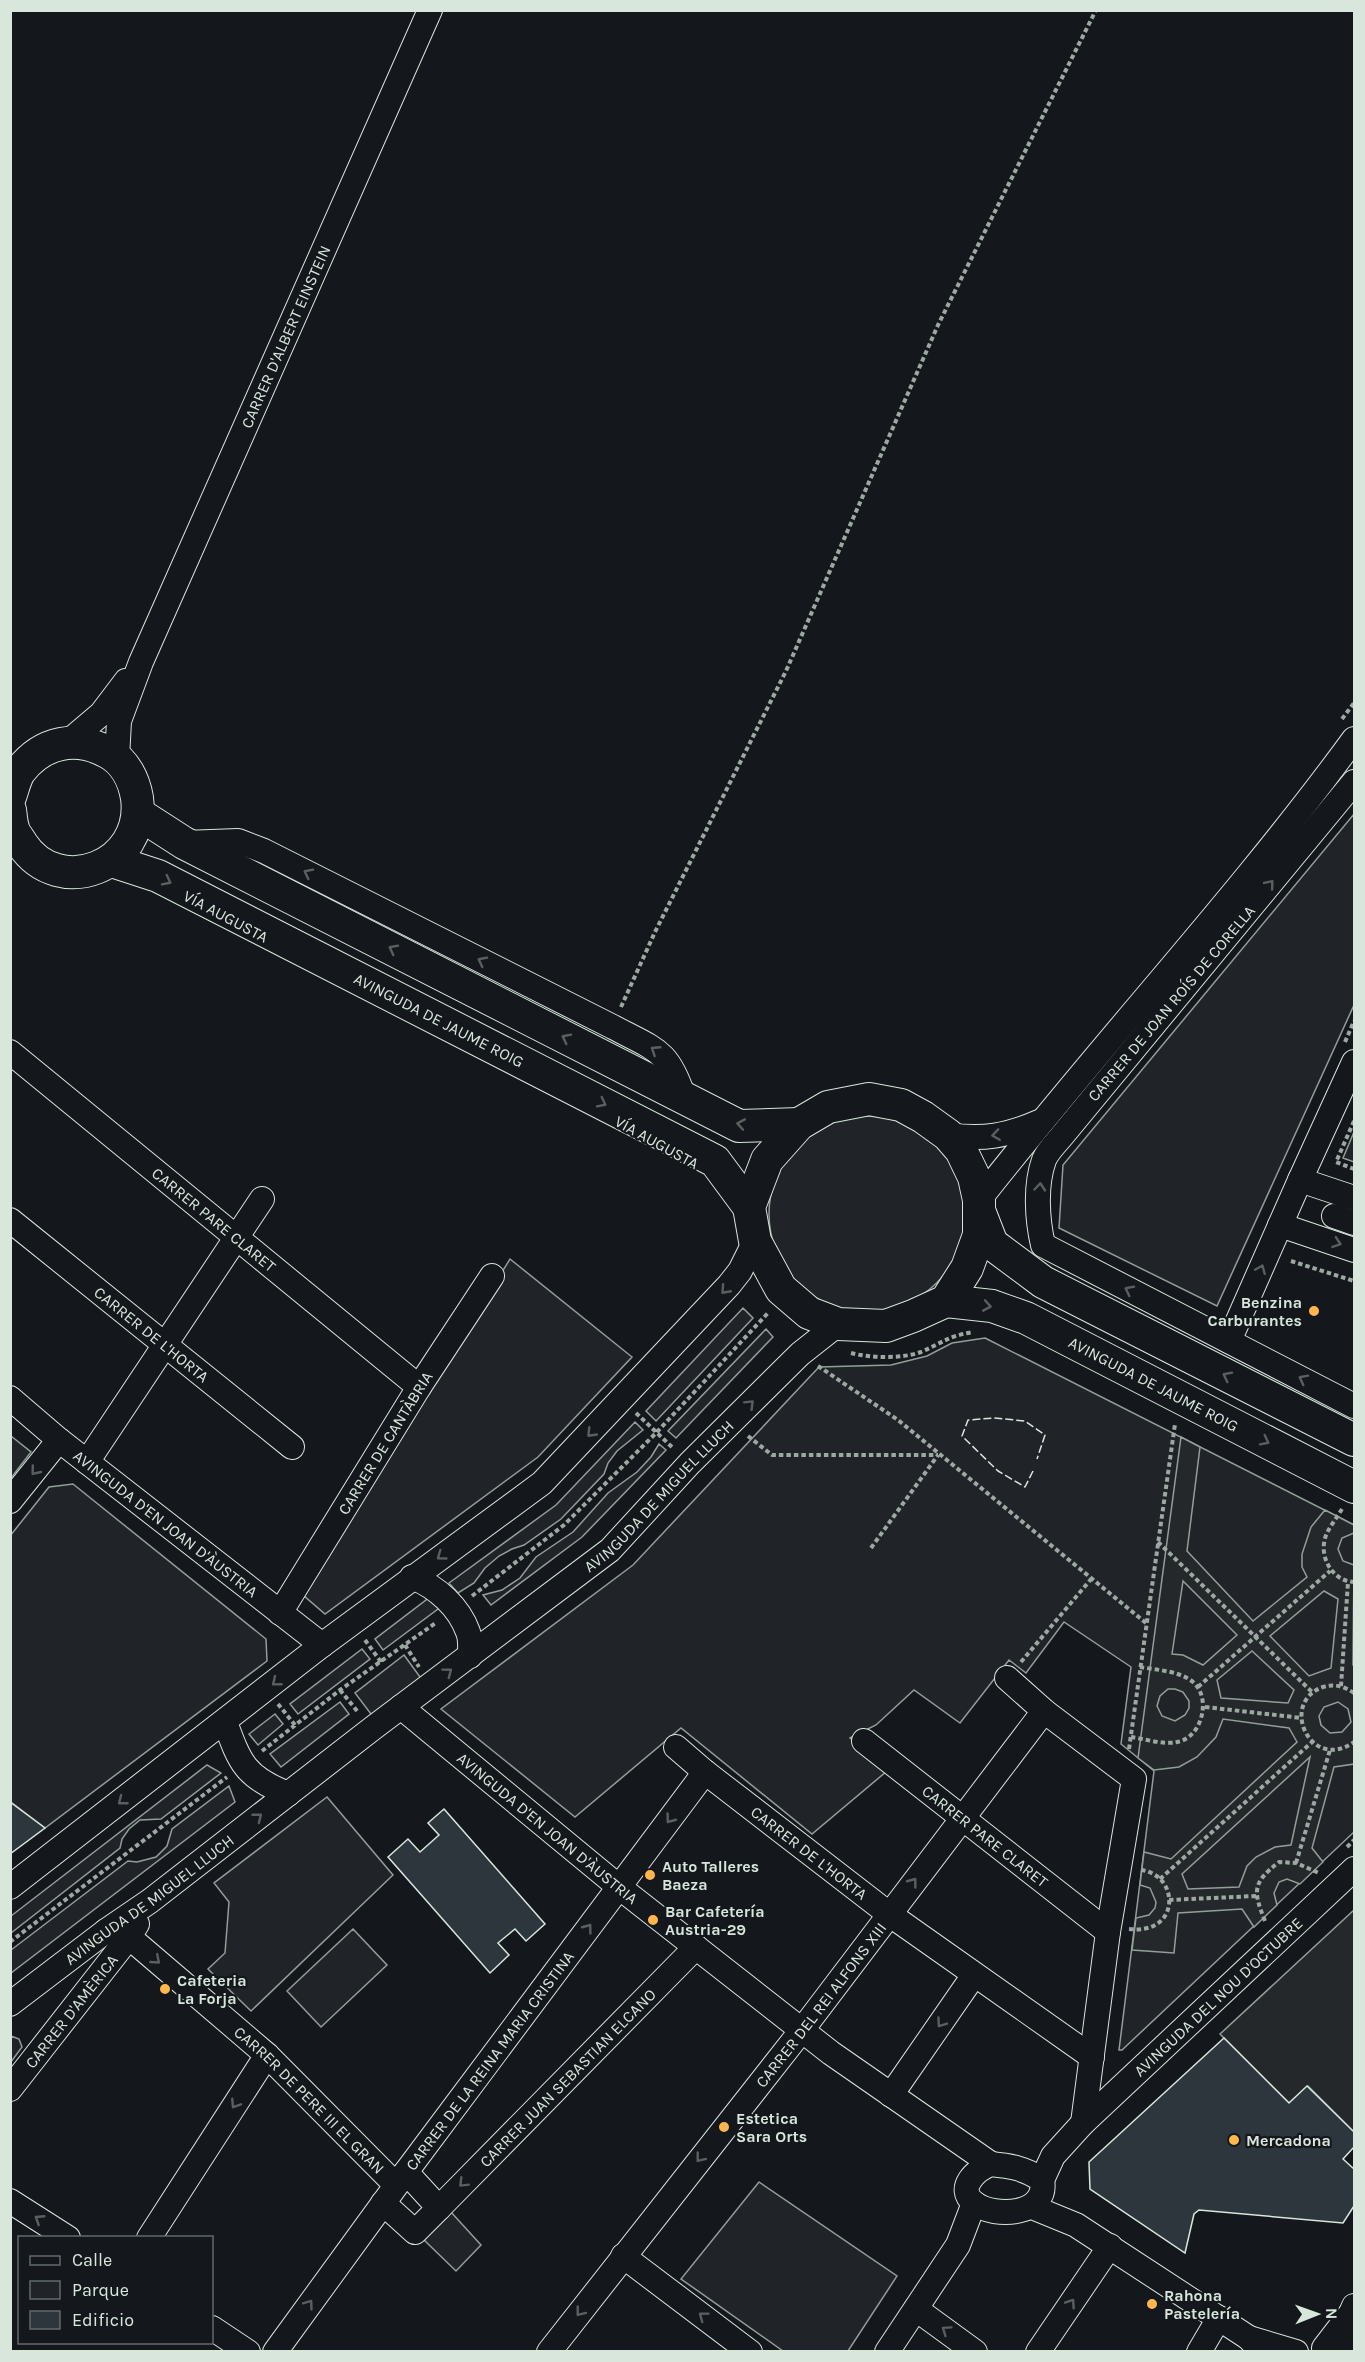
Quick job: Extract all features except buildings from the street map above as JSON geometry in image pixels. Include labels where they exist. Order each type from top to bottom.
[{"type":"main road","points":[[10,797],[19,772],[40,752],[68,742],[94,745],[117,758],[135,783],[139,814],[130,841],[112,861],[84,872],[55,870],[20,856],[10,810]]},
{"type":"main road","points":[[139,814],[184,843],[739,1126],[799,1124]]},
{"type":"main road","name":"AVINGUDA DE JAUME ROIG","points":[[112,861],[158,876],[715,1161],[749,1206]]},
{"type":"main road","points":[[869,1099],[901,1105],[923,1117],[948,1135],[961,1150],[974,1177],[979,1207],[980,1235],[967,1268],[946,1300],[913,1317],[886,1326],[818,1340],[810,1313],[780,1289],[755,1241],[749,1206],[767,1160],[799,1124],[828,1107],[869,1099]]},
{"type":"main road","points":[[979,1207],[992,1244],[1043,1282],[1354,1440]]},
{"type":"main road","name":"AVINGUDA DE JAUME ROIG","points":[[946,1300],[992,1306],[1026,1318],[1344,1498]]},
{"type":"street","name":"CARRER D'ALBERT EINSTEIN","points":[[117,758],[119,721],[141,662],[430,10]]},
{"type":"street","name":"CARRER D'ALBERT EINSTEIN","points":[[68,742],[101,714],[141,662]]},
{"type":"street","points":[[979,1207],[1041,1121],[1220,909],[1354,739]]},
{"type":"street","name":"CARRER DE JOAN ROÍS DE CORELLA","points":[[1229,1341],[1043,1245],[1039,1228],[1039,1185],[1044,1159],[1354,782]]},
{"type":"street","points":[[184,843],[238,840],[264,851],[613,1027],[665,1057],[677,1078],[684,1098]]},
{"type":"street","name":"CARRER PARE CLARET","points":[[10,1052],[419,1387]]},
{"type":"street","points":[[1350,1052],[1300,1180],[1229,1341],[1354,1406]]},
{"type":"street","points":[[948,1135],[974,1138],[1013,1133],[1041,1121]]},
{"type":"street","points":[[1300,1180],[1354,1198]]},
{"type":"street","points":[[87,1462],[262,1199]]},
{"type":"street","name":"CARRER DE L'HORTA","points":[[10,1220],[292,1447]]},
{"type":"street","points":[[1280,1225],[1354,1250]]},
{"type":"street","points":[[10,1887],[322,1645],[542,1483],[729,1285],[740,1271],[755,1241]]},
{"type":"street","name":"CARRER DE CANTÀBRIA","points":[[280,1612],[419,1387],[492,1275]]},
{"type":"street","name":"AVINGUDA DE MIGUEL LLUCH","points":[[150,1901],[401,1707],[610,1550],[690,1463],[818,1340]]},
{"type":"street","name":"AVINGUDA D'EN JOAN D'ÀUSTRIA","points":[[10,1398],[59,1440],[322,1645]]},
{"type":"street","points":[[10,1501],[59,1440]]},
{"type":"street","points":[[412,1577],[427,1583],[456,1609],[469,1634],[470,1656]]},
{"type":"street","points":[[1007,1678],[1044,1712],[1130,1776],[1083,2123]]},
{"type":"street","name":"AVINGUDA D'EN JOAN D'ÀUSTRIA","points":[[401,1707],[619,1887],[831,2054],[991,2164]]},
{"type":"street","name":"CARRER DEL REI ALFONS XIII","points":[[549,2352],[802,2030],[1044,1712]]},
{"type":"street","points":[[225,1722],[243,1765],[258,1780],[288,1794]]},
{"type":"street","name":"CARRER PARE CLARET","points":[[864,1741],[1109,1929]]},
{"type":"street","name":"CARRER DE L'HORTA","points":[[676,1747],[889,1914],[1092,2057]]},
{"type":"street","name":"CARRER DE LA REINA MARIA CRISTINA","points":[[275,2352],[395,2187],[705,1772]]},
{"type":"street","name":"AVINGUDA DEL NOU D'OCTUBRE","points":[[1035,2186],[1053,2156],[1083,2123],[1354,1869]]},
{"type":"street","name":"CARRER D'AMÈRICA","points":[[10,2089],[118,1934],[150,1901]]},
{"type":"street","name":"AVINGUDA DE MIGUEL LLUCH","points":[[10,2004],[118,1934]]},
{"type":"street","name":"CARRER DE PERE III EL GRAN","points":[[118,1934],[267,2055],[395,2187]]},
{"type":"street","name":"CARRER JUAN SEBASTIAN ELCANO","points":[[395,2187],[415,2232],[696,1947]]},
{"type":"street","points":[[891,2095],[974,1975]]},
{"type":"street","points":[[150,2236],[267,2055]]},
{"type":"street","points":[[956,2140],[970,2179]]},
{"type":"street","points":[[1035,2186],[1022,2210],[1003,2211],[990,2210],[974,2203],[969,2196],[968,2186],[970,2179],[981,2168],[991,2164],[1035,2186],[1076,2225],[1219,2318],[1255,2345],[1296,2352]]},
{"type":"street","points":[[395,2187],[439,2208]]},
{"type":"street","points":[[10,2201],[65,2236]]},
{"type":"street","points":[[887,2352],[958,2245],[974,2203]]},
{"type":"street","points":[[958,2245],[1003,2211]]},
{"type":"street","points":[[1038,2352],[1110,2246]]},
{"type":"street","points":[[623,2256],[750,2352]]},
{"type":"street","points":[[916,2309],[975,2352]]},
{"type":"street","points":[[1322,2350],[1353,2310]]},
{"type":"street","points":[[1348,2352],[1353,2310]]},
{"type":"street","points":[[1199,2352],[1219,2318]]},
{"type":"street","points":[[213,2329],[248,2352]]},
{"type":"path","points":[[613,1027],[655,932],[786,671],[938,325],[1096,10]]},
{"type":"path","points":[[1350,1052],[1354,1021]]},
{"type":"path","points":[[1354,1121],[1336,1162],[1354,1169]]},
{"type":"path","points":[[1287,1270],[1292,1259],[1354,1281]]},
{"type":"path","points":[[763,1306],[776,1320]]},
{"type":"path","points":[[10,1941],[340,1690],[456,1609],[564,1525],[657,1432],[768,1313]]},
{"type":"path","points":[[818,1340],[871,1358],[918,1353],[952,1335],[975,1332]]},
{"type":"path","points":[[818,1340],[890,1414],[1146,1623]]},
{"type":"path","points":[[622,1400],[690,1463]]},
{"type":"path","points":[[732,1422],[772,1455],[938,1455]]},
{"type":"path","points":[[1130,1776],[1131,1737],[1175,1423],[1186,1428]]},
{"type":"path","points":[[872,1548],[938,1455]]},
{"type":"path","points":[[1344,1498],[1326,1535],[1326,1555],[1330,1571],[1348,1582],[1354,1582]]},
{"type":"path","points":[[1158,1542],[1313,1692]]},
{"type":"path","points":[[1198,1687],[1330,1571]]},
{"type":"path","points":[[1007,1678],[1092,1578]]},
{"type":"path","points":[[1341,1686],[1348,1582]]},
{"type":"path","points":[[1131,1737],[1177,1742],[1188,1737],[1196,1729],[1205,1707],[1198,1687],[1184,1676],[1140,1667]]},
{"type":"path","points":[[1354,1693],[1341,1686],[1328,1686],[1313,1692],[1304,1706],[1302,1718],[1304,1731],[1312,1742],[1330,1750],[1343,1748],[1354,1742]]},
{"type":"path","points":[[1205,1707],[1302,1718]]},
{"type":"path","points":[[1160,1879],[1312,1742]]},
{"type":"path","points":[[1296,1863],[1330,1750]]},
{"type":"path","points":[[1266,1923],[1256,1896],[1258,1883],[1265,1873],[1279,1862],[1296,1863],[1319,1873]]},
{"type":"path","points":[[1109,1929],[1149,1929],[1160,1924],[1165,1917],[1168,1900],[1167,1887],[1150,1872],[1119,1868]]},
{"type":"path","points":[[1168,1900],[1256,1896]]},
{"type":"green space","points":[[1354,814],[1354,1005],[1217,1306],[1059,1228],[1063,1165]]},
{"type":"green space","points":[[857,1116],[877,1116],[913,1127],[922,1132],[943,1152],[958,1176],[965,1204],[965,1224],[958,1252],[949,1269],[929,1290],[905,1305],[877,1312],[857,1312],[829,1305],[812,1296],[785,1269],[773,1242],[769,1224],[769,1204],[776,1176],[785,1159],[812,1132],[839,1120]]},
{"type":"green space","points":[[1354,1132],[1354,1162],[1343,1158]]},
{"type":"green space","points":[[510,1259],[632,1357],[538,1457],[325,1614],[303,1595]]},
{"type":"green space","points":[[743,1308],[753,1318],[656,1421],[646,1411]]},
{"type":"green space","points":[[766,1329],[773,1337],[676,1438],[668,1431]]},
{"type":"green space","points":[[985,1338],[1354,1525],[1354,1832],[1122,2050],[1119,2050],[1154,1771],[1121,1744],[1131,1667],[1064,1622],[1026,1673],[1009,1660],[960,1723],[914,1690],[876,1725],[850,1738],[887,1771],[812,1834],[681,1728],[575,1817],[441,1709],[633,1565],[819,1367],[891,1365],[927,1356],[952,1343]]},
{"type":"green space","points":[[635,1422],[643,1430],[617,1451],[608,1463],[604,1474],[561,1519],[524,1545],[499,1556],[485,1568],[474,1583],[458,1593],[449,1583],[556,1505]]},
{"type":"green space","points":[[11,1436],[31,1452],[10,1478]]},
{"type":"green space","points":[[659,1444],[666,1450],[582,1537],[491,1605],[483,1595],[502,1590],[520,1578],[536,1557],[573,1532],[608,1493],[637,1472]]},
{"type":"green space","points":[[73,1484],[266,1639],[267,1661],[45,1828],[11,1802],[10,1536],[49,1487]]},
{"type":"green space","points":[[430,1597],[442,1606],[383,1650],[375,1639]]},
{"type":"green space","points":[[362,1649],[370,1659],[298,1714],[290,1704]]},
{"type":"green space","points":[[404,1655],[423,1681],[374,1718],[355,1693]]},
{"type":"green space","points":[[340,1702],[349,1714],[281,1767],[270,1754]]},
{"type":"green space","points":[[275,1714],[283,1724],[258,1745],[249,1734]]},
{"type":"green space","points":[[207,1765],[221,1773],[161,1819],[140,1820],[129,1829],[122,1839],[120,1848],[11,1933],[11,1916]]},
{"type":"green space","points":[[229,1786],[235,1802],[11,1973],[11,1950],[128,1861],[137,1862],[156,1857],[167,1846],[172,1829]]},
{"type":"green space","points":[[327,1797],[393,1875],[251,2011],[208,1969],[225,1953],[229,1902],[214,1883]]},
{"type":"green space","points":[[353,1929],[387,1965],[321,2027],[287,1991]]},
{"type":"green space","points":[[11,2036],[19,2039],[22,2047],[11,2062]]},
{"type":"green space","points":[[759,2182],[897,2276],[848,2351],[783,2351],[681,2279]]},
{"type":"green space","points":[[450,2211],[481,2245],[456,2271],[422,2238]]},
{"type":"shaded area","points":[[1181,1437],[1200,1447],[1187,1551],[1253,1621],[1307,1577],[1302,1567],[1302,1554],[1311,1527],[1325,1510],[1354,1525],[1354,1533],[1342,1538],[1338,1549],[1343,1561],[1354,1565],[1354,1764],[1334,1767],[1312,1848],[1323,1862],[1300,1884],[1287,1879],[1279,1882],[1274,1893],[1277,1905],[1254,1927],[1242,1909],[1178,1913],[1174,1953],[1132,1950],[1136,1918],[1149,1915],[1155,1908],[1156,1902],[1150,1888],[1140,1885],[1144,1852],[1171,1859],[1297,1742],[1289,1728],[1223,1719],[1216,1737],[1197,1757],[1179,1767],[1154,1770],[1138,1758]],"holes":[[[1183,1581],[1237,1635],[1203,1665],[1183,1655],[1172,1654]],[[1324,1591],[1338,1599],[1331,1668],[1309,1676],[1270,1636]],[[1252,1651],[1294,1690],[1288,1703],[1221,1698],[1217,1680]],[[1168,1689],[1183,1692],[1189,1701],[1189,1708],[1185,1715],[1175,1721],[1162,1716],[1157,1706],[1160,1696]],[[1338,1702],[1348,1709],[1351,1722],[1342,1732],[1330,1733],[1321,1725],[1319,1716],[1324,1707]],[[1310,1757],[1291,1845],[1275,1847],[1256,1857],[1247,1866],[1239,1887],[1188,1889],[1182,1874]]]},
{"type":"shaded area","points":[[1354,1910],[1354,2132],[1308,2086],[1289,2103],[1220,2034]]},
{"type":"fence","points":[[1033,1471],[1025,1487],[998,1471],[962,1436],[968,1420],[994,1418],[1025,1421],[1045,1435],[1037,1459]]},
{"type":"place","name":"Benzina Carburantes","points":[[1314,1311]]},
{"type":"place","name":"Auto Talleres Baeza","points":[[650,1875]]},
{"type":"place","name":"Bar Cafetería Austria-29","points":[[653,1920]]},
{"type":"place","name":"Cafeteria La Forja","points":[[165,1989]]},
{"type":"place","name":"Estetica Sara Orts","points":[[724,2127]]},
{"type":"place","name":"Mercadona","points":[[1234,2140]]},
{"type":"place","name":"Rahona Pastelería","points":[[1152,2304]]}]
